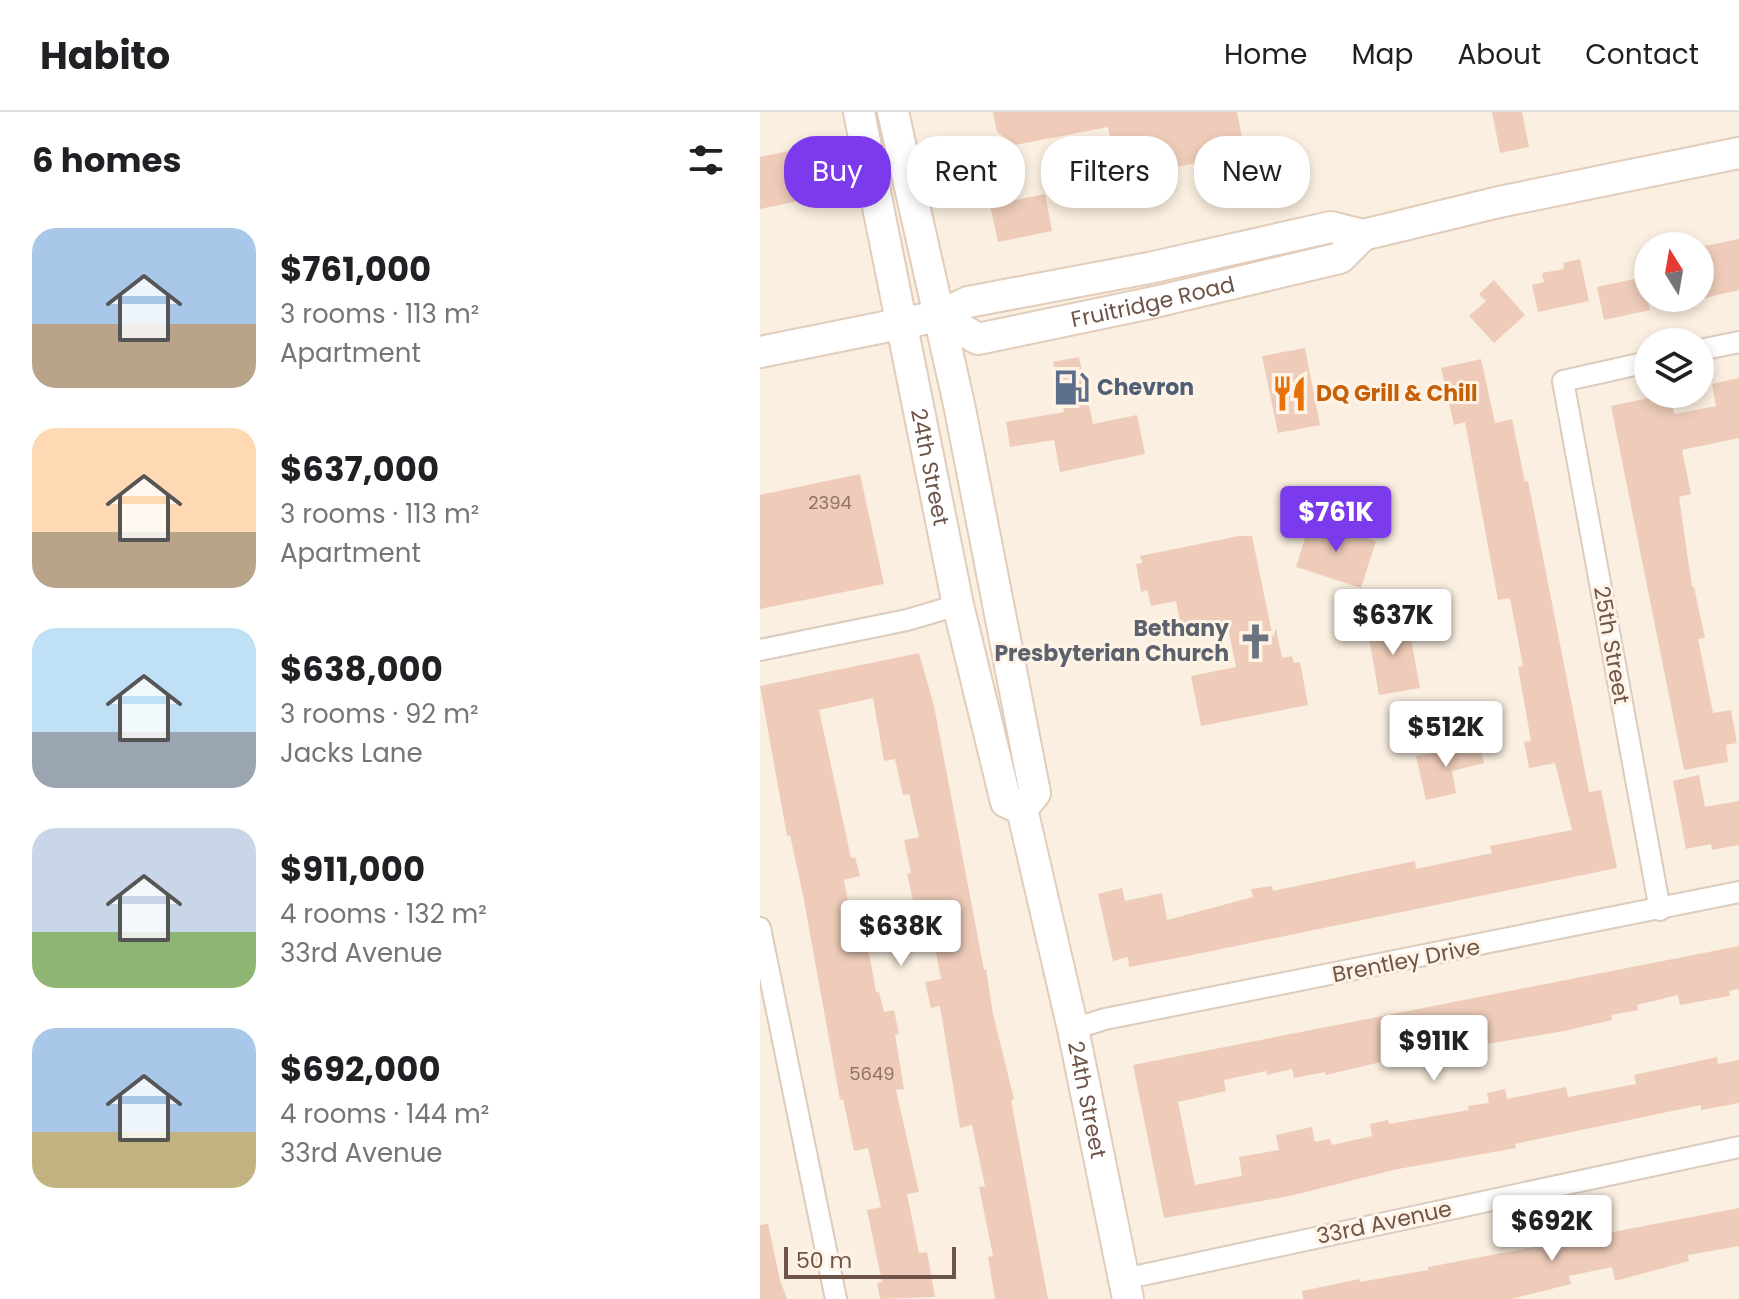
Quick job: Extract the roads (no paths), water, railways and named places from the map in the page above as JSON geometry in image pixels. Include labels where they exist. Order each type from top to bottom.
[{"type":"street","name":"24th Street","points":[[859,112],[958,605],[1006,802],[1022,809]]},
{"type":"street","name":"24th Street","points":[[893,112],[939,316],[1035,793],[1022,809]]},
{"type":"street","name":"Fruitridge Road","points":[[939,316],[978,339],[1155,302],[1340,258],[1363,235],[1499,202],[1739,153]]},
{"type":"street","points":[[760,352],[939,316]]},
{"type":"street","points":[[1714,347],[1739,342]]},
{"type":"street","name":"25th Street","points":[[1634,365],[1563,381],[1660,910]]},
{"type":"street","points":[[760,650],[907,620],[958,605]]},
{"type":"street","name":"24th Street","points":[[1022,809],[1073,1029],[1126,1289]]},
{"type":"street","name":"Brentley Drive","points":[[1073,1029],[1105,1019],[1739,892]]},
{"type":"street","points":[[760,928],[836,1299]]},
{"type":"street","name":"33rd Avenue","points":[[1126,1289],[1739,1147]]},
{"type":"place","name":"Chevron","points":[[1071,387]]},
{"type":"place","name":"DQ Grill & Chill","points":[[1290,393]]},
{"type":"place","name":"Bethany Presbyterian Church","points":[[1255,641]]}]
